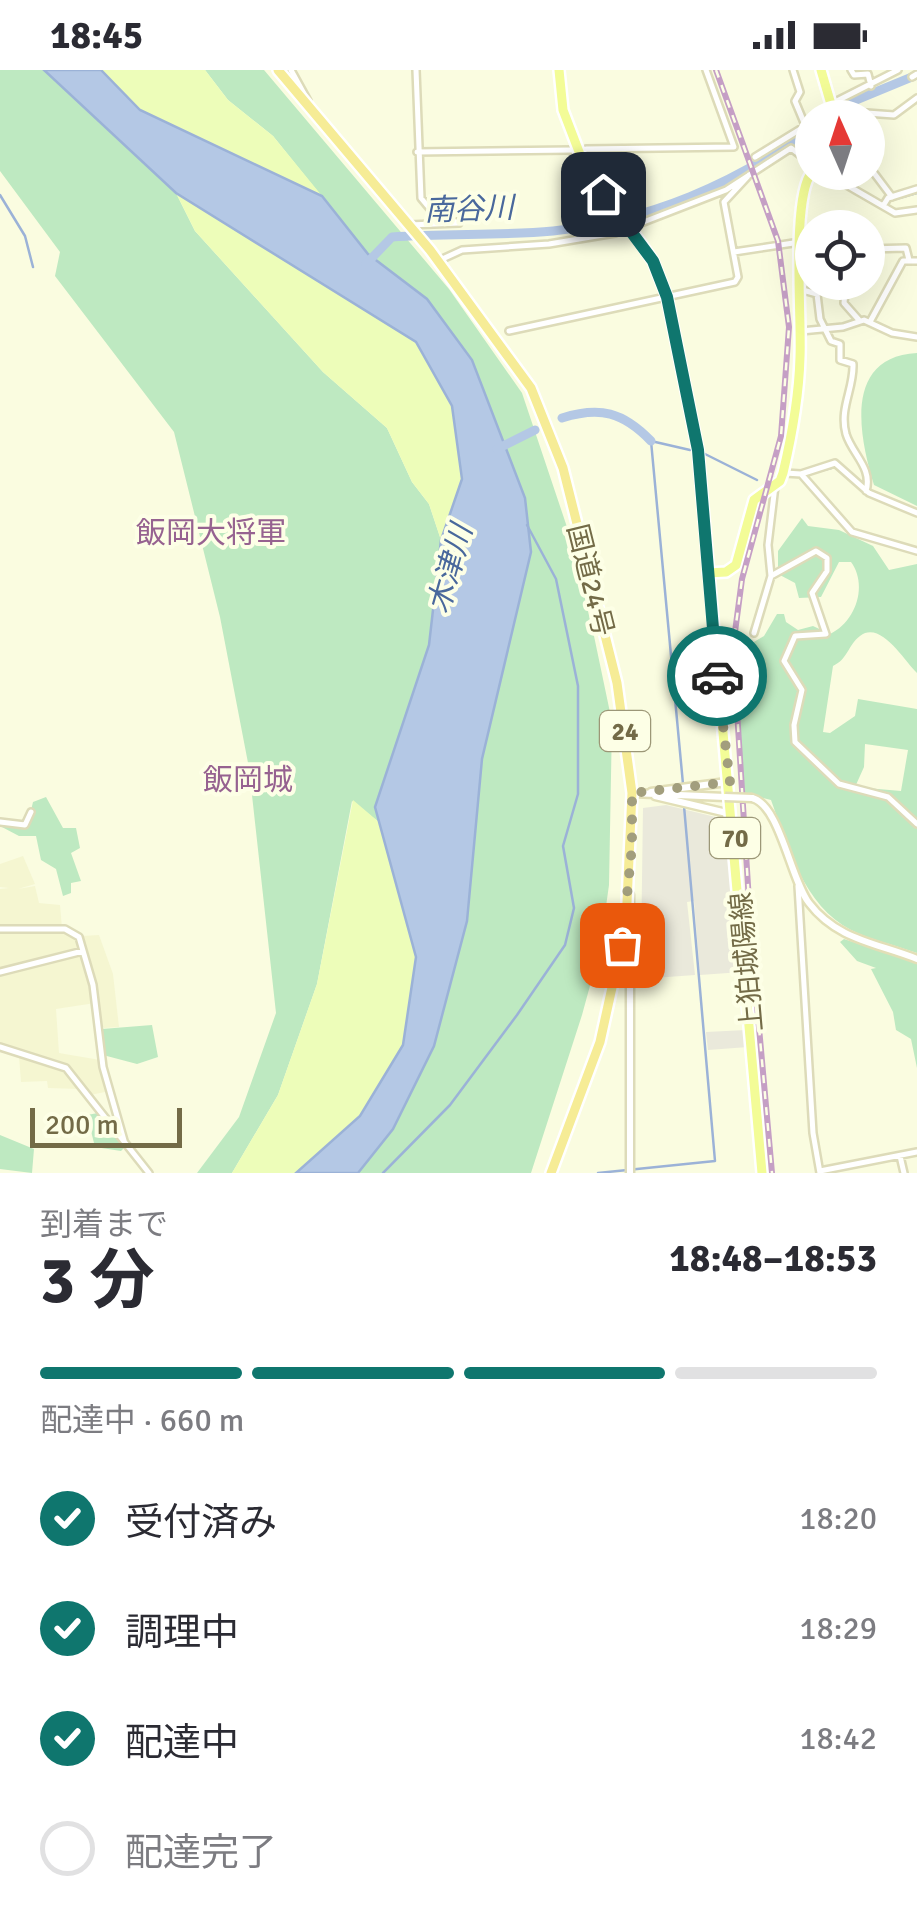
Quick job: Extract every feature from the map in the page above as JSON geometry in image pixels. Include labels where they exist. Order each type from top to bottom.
[{"type":"highway","name":"国道24号","points":[[278,70],[430,250],[503,344],[545,416],[563,468],[618,684],[632,793],[629,892],[618,967],[600,1042],[552,1173]]},
{"type":"main road","name":"上狛城陽線","points":[[559,70],[563,110],[580,157],[653,261],[667,297],[698,450],[762,1173]]},
{"type":"main road","points":[[821,70],[828,100]]},
{"type":"main road","points":[[708,573],[726,572],[736,565],[754,500],[760,492],[775,486],[783,473],[796,413],[799,300]]},
{"type":"main road","points":[[650,793],[730,782]]},
{"type":"main road","points":[[632,793],[752,798],[768,808],[798,886],[821,916],[847,936],[917,959]]},
{"type":"main road","points":[[650,793],[732,814]]},
{"type":"main road","points":[[629,892],[634,908],[630,1170]]},
{"type":"street","points":[[290,70],[310,108]]},
{"type":"street","points":[[410,226],[459,223],[436,216],[421,198],[416,70]]},
{"type":"street","points":[[586,149],[734,147],[706,70]]},
{"type":"street","points":[[793,70],[800,92],[796,100]]},
{"type":"street","points":[[851,70],[854,75],[868,74],[871,86]]},
{"type":"street","points":[[849,100],[898,70]]},
{"type":"street","points":[[885,115],[894,116],[917,98]]},
{"type":"street","points":[[781,136],[795,129]]},
{"type":"street","points":[[754,157],[795,131]]},
{"type":"street","points":[[438,261],[462,250],[582,240],[628,226],[695,204],[792,148],[795,151]]},
{"type":"street","points":[[417,152],[572,150]]},
{"type":"street","points":[[509,331],[735,282],[738,277],[724,202],[750,175]]},
{"type":"street","points":[[885,188],[892,197]]},
{"type":"street","points":[[883,206],[892,197],[917,189]]},
{"type":"street","points":[[855,190],[895,213],[917,210]]},
{"type":"street","points":[[733,252],[795,243]]},
{"type":"street","points":[[872,320],[903,261],[913,260],[906,248],[885,249]]},
{"type":"street","points":[[819,300],[823,327],[831,341],[840,344],[840,360],[853,364],[843,414],[850,447],[867,474],[866,491]]},
{"type":"street","points":[[844,300],[859,320]]},
{"type":"street","points":[[800,332],[843,328],[859,320],[872,320],[892,333],[917,337]]},
{"type":"street","points":[[783,473],[801,474],[835,462],[866,491],[917,512]]},
{"type":"street","points":[[801,474],[852,532],[917,551]]},
{"type":"street","points":[[754,633],[771,576],[768,546],[775,486]]},
{"type":"street","points":[[771,576],[816,552],[827,558],[827,571],[812,594],[826,634],[796,636],[784,661],[802,690],[794,725],[795,742],[839,784],[888,798],[917,824]]},
{"type":"street","points":[[0,822],[25,825],[31,812]]},
{"type":"street","points":[[798,886],[812,1117],[820,1172],[845,1170],[917,1152]]},
{"type":"street","points":[[0,929],[65,928],[77,935],[96,1003],[103,1067],[125,1144]]},
{"type":"street","points":[[0,972],[83,951]]},
{"type":"street","points":[[0,1047],[66,1068],[149,1173]]},
{"type":"street","points":[[900,1156],[904,1173]]},
{"type":"shaded area","points":[[0,70],[44,70],[176,193],[195,231],[323,372],[387,428],[412,482],[429,504],[441,540],[429,644],[375,806],[380,823],[352,801],[317,984],[278,1095],[232,1173],[197,1173],[239,1117],[276,1013],[249,768],[220,617],[174,432],[55,276],[60,252],[0,171]]},
{"type":"shaded area","points":[[205,70],[264,70],[449,289],[522,393],[569,533],[612,722],[609,885],[600,949],[531,1173],[358,1173],[393,1129],[434,1046],[467,921],[482,759],[531,552],[525,498],[472,360],[427,299],[368,254],[273,136],[228,100]]},
{"type":"shaded area","points":[[917,353],[917,506],[874,485],[864,444],[862,402],[877,368],[893,358]]},
{"type":"shaded area","points":[[802,518],[808,526],[839,530],[873,546],[889,570],[917,564],[917,673],[884,638],[876,633],[860,636],[833,666],[823,732],[830,733],[855,716],[858,699],[917,709],[917,953],[859,934],[835,919],[821,906],[799,873],[771,800],[743,793],[735,653],[764,636],[777,614],[784,614],[786,622],[798,630],[813,626],[830,634],[847,621],[859,592],[851,562],[839,562],[821,597],[799,598],[795,583],[778,574],[778,551]],"holes":[[[865,744],[908,750],[901,791],[855,787],[864,767]]]},
{"type":"shaded area","points":[[46,797],[63,828],[76,828],[80,848],[71,853],[81,881],[71,883],[71,893],[63,896],[56,869],[41,860],[36,836],[19,836],[0,826],[27,827],[33,802]]},
{"type":"shaded area","points":[[666,805],[728,820],[742,972],[700,975],[694,901],[687,902],[695,975],[654,978],[652,954],[641,951],[643,808]]},
{"type":"shaded area","points":[[23,856],[35,884],[18,889],[35,886],[39,903],[60,905],[62,928],[0,927],[0,889],[9,888],[0,887],[0,864]]},
{"type":"shaded area","points":[[0,931],[66,931],[78,937],[95,1003],[56,1009],[59,1053],[100,1060],[110,1091],[90,1095],[57,1060],[0,1045],[0,973],[74,951],[0,971]]},
{"type":"shaded area","points":[[99,935],[113,974],[119,1027],[104,1028],[101,1024],[82,936]]},
{"type":"shaded area","points":[[844,939],[917,963],[917,1068],[911,1039],[896,1030],[893,1012],[871,969],[876,968],[857,961],[840,942]]},
{"type":"shaded area","points":[[152,1025],[158,1057],[137,1064],[103,1055],[102,1029]]},
{"type":"shaded area","points":[[746,1030],[748,1047],[708,1050],[706,1032]]},
{"type":"shaded area","points":[[19,1056],[61,1068],[80,1089],[48,1088],[47,1081],[21,1082]]},
{"type":"shaded area","points":[[98,1113],[125,1147],[121,1151],[95,1147],[87,1115]]},
{"type":"shaded area","points":[[0,1135],[34,1149],[32,1173],[0,1169]]},
{"type":"sand","points":[[101,70],[205,70],[228,100],[273,136],[322,196],[140,110]]},
{"type":"sand","points":[[176,193],[416,342],[452,406],[462,479],[441,540],[429,504],[412,482],[387,428],[323,372],[195,231]]},
{"type":"sand","points":[[353,800],[380,823],[416,957],[403,1045],[360,1116],[296,1173],[232,1173],[278,1095],[317,984]]},
{"type":"water","name":"木津川","points":[[44,70],[101,70],[140,110],[322,196],[368,254],[427,299],[472,360],[525,498],[531,552],[482,759],[467,921],[434,1046],[393,1129],[358,1173],[296,1173],[360,1116],[403,1045],[416,957],[375,807],[429,645],[441,540],[462,479],[452,406],[416,342],[176,193]]},
{"type":"waterway","name":"南谷川","points":[[856,100],[917,75]]},
{"type":"waterway","name":"南谷川","points":[[366,264],[392,237],[553,231],[623,219],[690,197],[753,166],[795,139]]},
{"type":"waterway","points":[[860,190],[869,196]]},
{"type":"waterway","points":[[885,202],[917,193]]},
{"type":"waterway","points":[[0,195],[25,236],[33,267]]},
{"type":"waterway","points":[[562,418],[588,412],[610,414],[631,423],[651,441]]},
{"type":"waterway","points":[[497,449],[535,430]]},
{"type":"waterway","points":[[683,784],[651,441],[690,450]]},
{"type":"waterway","points":[[703,453],[757,480]]},
{"type":"waterway","points":[[812,473],[835,467]]},
{"type":"waterway","points":[[873,492],[902,504]]},
{"type":"waterway","points":[[383,1173],[450,1105],[517,1015],[565,945],[574,908],[563,846],[578,794],[578,686],[556,579],[527,525]]},
{"type":"waterway","points":[[598,1173],[715,1161],[684,806]]},
{"type":"railway","points":[[716,70],[778,241],[789,327],[781,436],[742,579],[733,647],[752,949],[772,1173]]},
{"type":"way so far","points":[[622,945],[629,892],[632,793],[730,782],[717,676]]},
{"type":"district","name":"飯岡大将軍","points":[[211,533]]},
{"type":"district","name":"飯岡城","points":[[248,780]]},
{"type":"route","points":[[603,194],[653,261],[667,297],[701,470],[717,676]]}]
